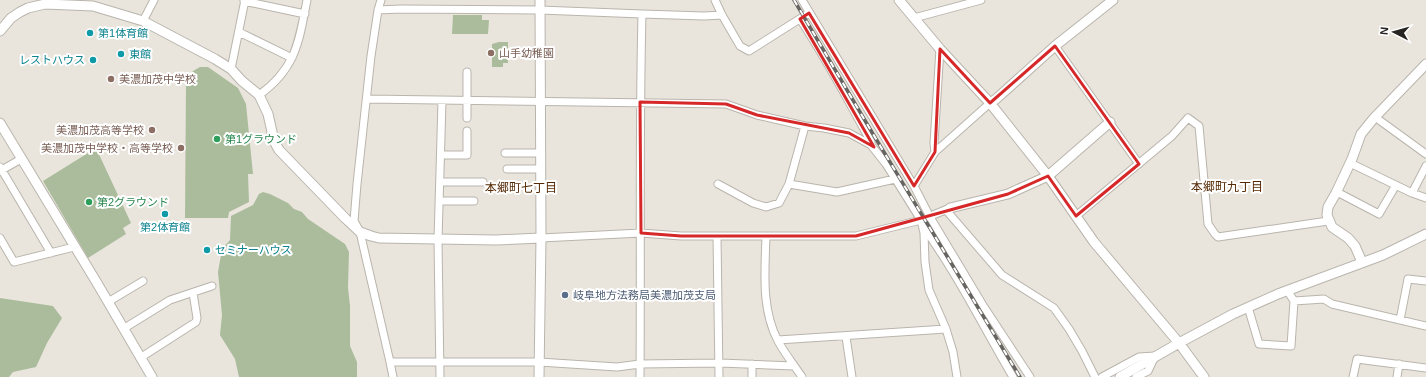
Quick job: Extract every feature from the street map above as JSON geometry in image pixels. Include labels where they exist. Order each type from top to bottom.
[{"type":"street","points":[[143,21],[154,0]]},
{"type":"street","points":[[258,94],[268,88],[281,76],[292,58],[301,34],[307,0]]},
{"type":"street","points":[[381,0],[371,56],[354,221],[360,232],[393,377]]},
{"type":"street","points":[[539,377],[541,238],[540,0]]},
{"type":"street","points":[[715,0],[740,46],[749,51],[809,13]]},
{"type":"street","points":[[802,0],[914,186],[930,217],[984,307],[1030,377]]},
{"type":"street","points":[[899,0],[940,49],[990,103],[1048,176],[1094,242],[1178,343],[1204,377]]},
{"type":"street","points":[[914,186],[936,152],[1055,46],[1113,0]]},
{"type":"street","points":[[231,69],[244,1],[304,14]]},
{"type":"street","points":[[914,18],[976,1]]},
{"type":"street","points":[[0,31],[11,18],[28,8],[45,4],[92,6],[143,21],[215,59],[231,69],[242,81],[258,94],[268,114],[274,141],[280,150],[360,232],[379,238],[496,240],[641,233],[681,236],[856,236],[921,222],[948,209],[1008,194],[1048,176],[1110,122]]},
{"type":"street","points":[[378,10],[540,10],[722,15]]},
{"type":"street","points":[[640,377],[640,102],[642,14]]},
{"type":"street","points":[[800,19],[815,42],[871,142],[871,145],[886,164],[952,271],[1013,377]]},
{"type":"street","points":[[238,32],[292,58]]},
{"type":"street","points":[[1055,46],[1139,164]]},
{"type":"street","points":[[936,152],[934,143],[940,49]]},
{"type":"street","points":[[1362,262],[1355,246],[1348,238],[1332,227],[1328,221],[1328,207],[1337,192],[1361,134],[1375,117],[1426,64]]},
{"type":"street","points":[[467,72],[467,118]]},
{"type":"street","points":[[367,99],[726,104],[756,115],[849,134],[871,145]]},
{"type":"street","points":[[440,377],[438,240],[442,101]]},
{"type":"street","points":[[1375,117],[1426,154]]},
{"type":"street","points":[[1076,216],[1172,136],[1188,118],[1198,126],[1208,224],[1218,237],[1328,221]]},
{"type":"street","points":[[0,123],[152,377]]},
{"type":"street","points":[[718,184],[753,203],[766,207],[779,203],[789,184],[805,126]]},
{"type":"street","points":[[440,155],[467,155],[467,131]]},
{"type":"street","points":[[504,153],[541,152]]},
{"type":"street","points":[[21,159],[1,169],[51,253]]},
{"type":"street","points":[[1350,163],[1412,193],[1426,198]]},
{"type":"street","points":[[1412,193],[1426,166]]},
{"type":"street","points":[[507,170],[541,169]]},
{"type":"street","points":[[789,184],[837,192],[895,180]]},
{"type":"street","points":[[440,182],[483,182]]},
{"type":"street","points":[[1337,192],[1379,214],[1396,185]]},
{"type":"street","points":[[439,201],[474,200]]},
{"type":"street","points":[[948,209],[1002,275],[1054,308],[1082,351],[1095,377]]},
{"type":"street","points":[[921,222],[924,233],[925,262],[929,290],[946,329],[953,352],[957,377]]},
{"type":"street","points":[[1120,377],[1178,343],[1248,307],[1287,290],[1383,255],[1426,234]]},
{"type":"street","points":[[717,236],[719,377]]},
{"type":"street","points":[[766,236],[766,300],[768,313],[778,340],[802,377]]},
{"type":"street","points":[[0,238],[14,262],[74,247]]},
{"type":"street","points":[[1400,320],[1408,278],[1426,281]]},
{"type":"street","points":[[108,302],[143,281]]},
{"type":"street","points":[[123,329],[170,300],[212,286]]},
{"type":"street","points":[[1248,307],[1259,344],[1291,346],[1294,301],[1287,290]]},
{"type":"street","points":[[140,358],[196,322],[197,318],[193,292]]},
{"type":"street","points":[[1294,301],[1324,299],[1332,304],[1426,326]]},
{"type":"street","points":[[778,340],[846,337],[946,329]]},
{"type":"street","points":[[846,337],[852,377]]},
{"type":"street","points":[[1102,377],[1139,357],[1155,356]]},
{"type":"street","points":[[1136,377],[1148,371],[1155,356]]},
{"type":"street","points":[[1354,377],[1356,359],[1426,368]]},
{"type":"street","points":[[390,362],[539,362],[617,367],[640,364],[720,363],[794,366]]},
{"type":"street","points":[[752,364],[752,377]]},
{"type":"street","points":[[1397,377],[1399,364]]},
{"type":"highlighted area","points":[[809,13],[914,186],[935,152],[940,49],[990,103],[1055,46],[1139,164],[1076,216],[1048,176],[1008,194],[856,236],[681,236],[641,233],[640,102],[726,104],[757,115],[849,133],[874,147],[800,19]]},
{"type":"green space","points":[[453,15],[482,15],[482,20],[489,20],[488,34],[452,34]]},
{"type":"green space","points":[[508,42],[508,63],[503,63],[503,67],[492,67],[492,44]]},
{"type":"green space","name":"第1グラウンド","points":[[200,67],[208,67],[238,88],[246,104],[253,174],[248,174],[249,202],[229,212],[228,218],[185,218],[186,83],[193,71]]},
{"type":"green space","name":"第2グラウンド","points":[[96,148],[131,223],[123,228],[126,234],[88,258],[43,181]]},
{"type":"green space","points":[[263,192],[288,203],[294,209],[302,212],[308,219],[345,244],[349,252],[348,288],[350,306],[350,346],[357,362],[357,377],[239,377],[235,359],[220,335],[222,315],[218,272],[224,247],[230,240],[231,216],[253,205],[259,194]]},
{"type":"green space","points":[[0,298],[53,306],[62,318],[47,343],[36,367],[13,372],[9,377],[0,377]]},
{"type":"railway","points":[[794,0],[1020,377]]},
{"type":"place","name":"第1体育館","points":[[90,33]]},
{"type":"place","name":"山手幼稚園","points":[[491,53]]},
{"type":"place","name":"東館","points":[[121,54]]},
{"type":"place","name":"レストハウス","points":[[93,60]]},
{"type":"place","name":"美濃加茂中学校","points":[[111,79]]},
{"type":"place","name":"美濃加茂高等学校","points":[[152,130]]},
{"type":"place","name":"第1グラウンド","points":[[217,139]]},
{"type":"place","name":"美濃加茂中学校・高等学校","points":[[181,148]]},
{"type":"place","name":"第2グラウンド","points":[[89,202]]},
{"type":"place","name":"第2体育館","points":[[165,214]]},
{"type":"place","name":"セミナーハウス","points":[[207,250]]},
{"type":"place","name":"岐阜地方法務局美濃加茂支局","points":[[565,295]]},
{"type":"district","name":"本郷町九丁目","points":[[1227,187]]},
{"type":"district","name":"本郷町七丁目","points":[[521,188]]}]
